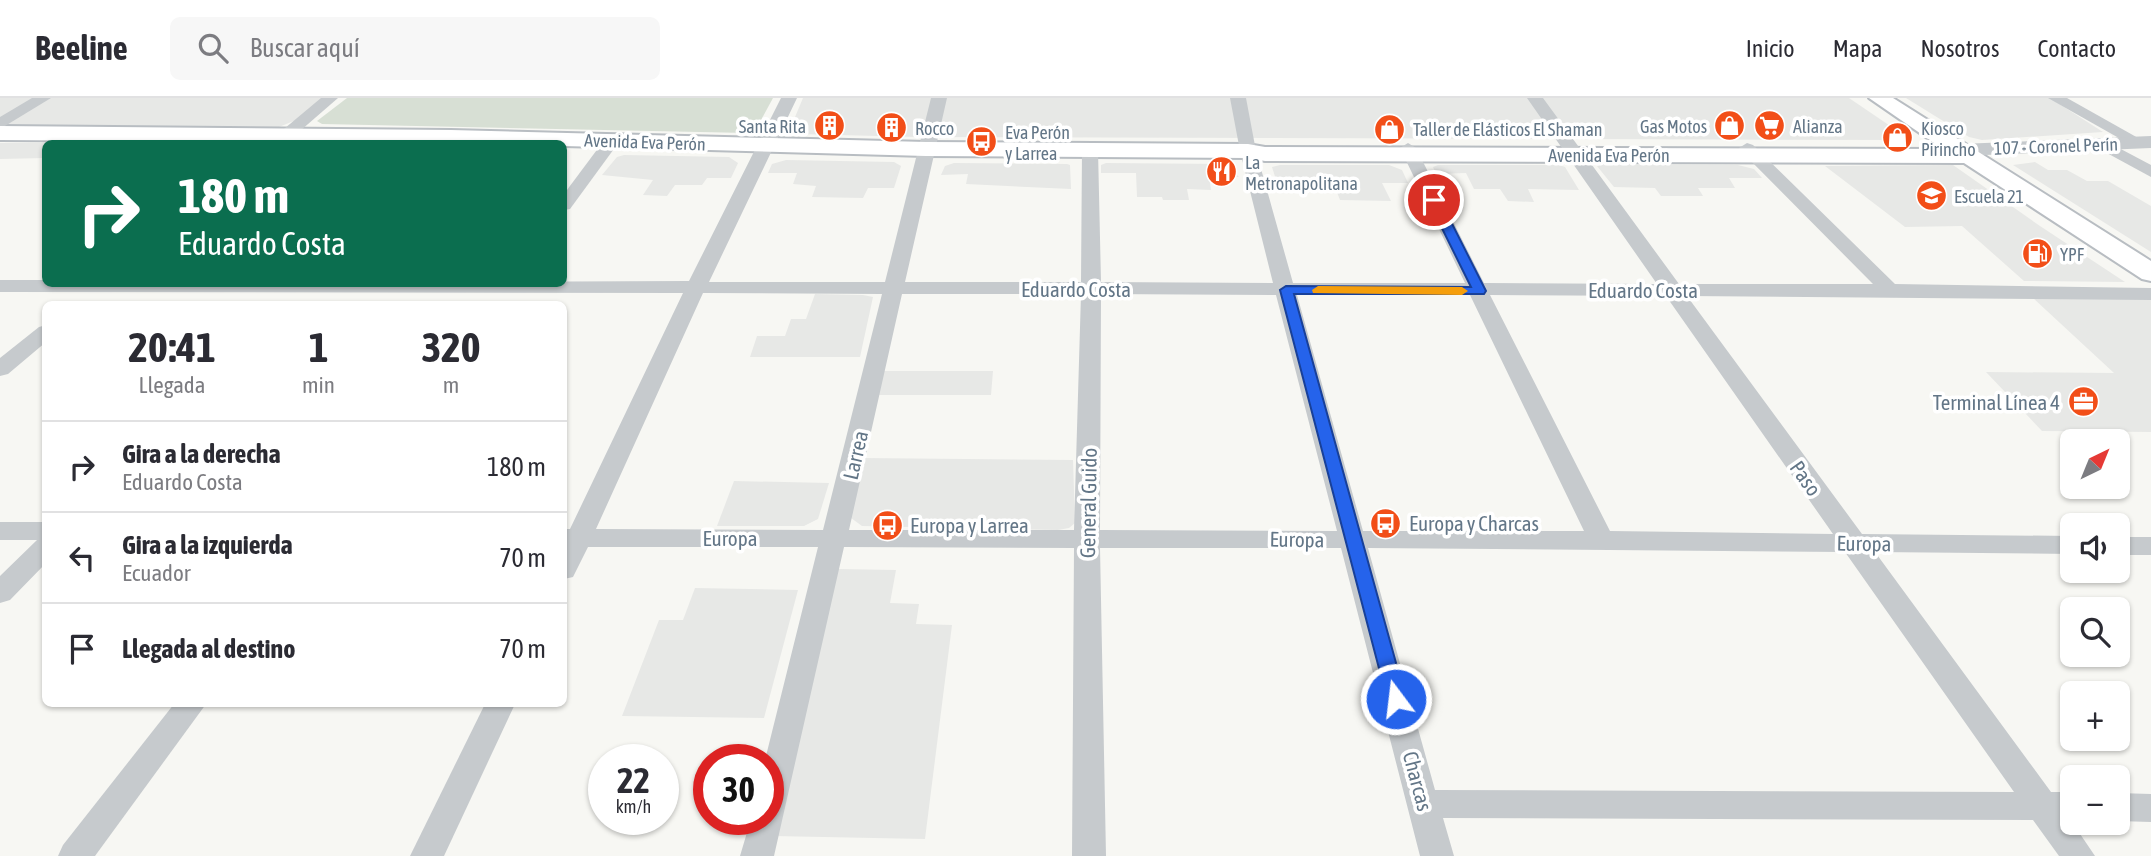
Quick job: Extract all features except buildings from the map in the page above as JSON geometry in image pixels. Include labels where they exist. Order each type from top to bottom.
[{"type":"main road","points":[[1879,98],[2145,264]]},
{"type":"main road","name":"Avenida Eva Perón","points":[[0,133],[279,140],[448,140]]},
{"type":"main road","name":"Avenida Eva Perón","points":[[567,141],[926,149],[1248,151],[1265,154],[1410,151],[1965,153]]},
{"type":"street","points":[[0,124],[43,98]]},
{"type":"street","points":[[279,140],[330,98]]},
{"type":"street","points":[[567,556],[571,538],[789,98]]},
{"type":"street","name":"Larrea","points":[[784,748],[939,98]]},
{"type":"street","name":"Charcas","points":[[1238,98],[1248,151],[1437,856]]},
{"type":"street","name":"Paso","points":[[1535,98],[1675,290],[1852,543],[2057,805],[2078,856]]},
{"type":"street","points":[[2056,98],[2147,144]]},
{"type":"street","points":[[567,201],[611,142]]},
{"type":"street","name":"107 - Coronel Perín","points":[[1965,153],[2147,144]]},
{"type":"street","points":[[2105,146],[2151,172]]},
{"type":"street","name":"General Guido","points":[[1089,856],[1087,538],[1090,150]]},
{"type":"street","points":[[1410,151],[1601,540]]},
{"type":"street","points":[[1752,151],[1890,290]]},
{"type":"street","name":"Eduardo Costa","points":[[0,286],[42,286]]},
{"type":"street","name":"Eduardo Costa","points":[[567,286],[1479,291],[1890,290],[2151,294]]},
{"type":"street","points":[[81,301],[98,287]]},
{"type":"street","points":[[290,301],[304,287]]},
{"type":"street","points":[[0,369],[42,334]]},
{"type":"street","points":[[0,531],[42,531]]},
{"type":"street","name":"Europa","points":[[571,538],[1601,540],[2060,545]]},
{"type":"street","points":[[2130,546],[2151,546]]},
{"type":"street","points":[[0,593],[42,550]]},
{"type":"street","points":[[75,856],[189,707]]},
{"type":"street","points":[[427,856],[499,707]]},
{"type":"street","points":[[1425,804],[2057,805]]},
{"type":"street","points":[[2130,807],[2151,808]]},
{"type":"street","points":[[757,856],[762,835]]},
{"type":"shaded area","points":[[0,98],[323,98],[296,120],[279,127],[0,125]]},
{"type":"shaded area","points":[[347,98],[773,98],[755,131],[748,133],[322,124],[317,121]]},
{"type":"shaded area","points":[[803,98],[1849,98],[1905,136],[1900,140],[918,137],[798,134],[790,129]]},
{"type":"shaded area","points":[[1906,98],[2050,98],[2103,132],[1982,140],[1969,137]]},
{"type":"shaded area","points":[[0,143],[42,143],[42,158],[0,159]]},
{"type":"shaded area","points":[[617,157],[729,157],[738,163],[731,178],[707,178],[702,185],[675,185],[667,196],[643,195],[653,180],[602,175]]},
{"type":"shaded area","points":[[786,160],[894,162],[901,166],[894,188],[868,188],[863,198],[812,197],[816,186],[793,184],[797,173],[768,173],[772,164]]},
{"type":"shaded area","points":[[2035,162],[2048,170],[2067,170],[2087,181],[2108,181],[2151,206],[2151,252],[2013,165]]},
{"type":"shaded area","points":[[954,163],[1067,164],[1070,165],[1071,189],[966,184],[968,174],[941,175],[945,166]]},
{"type":"shaded area","points":[[1226,164],[1239,177],[1209,176],[1211,190],[1187,189],[1189,200],[1163,200],[1162,197],[1137,197],[1136,173],[1101,173],[1101,165]]},
{"type":"shaded area","points":[[1389,165],[1402,170],[1408,183],[1382,183],[1391,201],[1340,200],[1335,187],[1278,186],[1272,167]]},
{"type":"shaded area","points":[[1559,165],[1565,167],[1579,190],[1528,189],[1534,202],[1508,201],[1500,189],[1474,189],[1466,173],[1436,174],[1433,167]]},
{"type":"shaded area","points":[[1738,165],[1754,169],[1762,178],[1729,178],[1735,188],[1698,188],[1703,196],[1661,196],[1655,188],[1614,187],[1597,166]]},
{"type":"shaded area","name":"Escuela 21","points":[[1953,165],[2125,282],[2024,281],[1962,226],[1905,227],[1825,166]]},
{"type":"shaded area","points":[[815,294],[873,297],[860,357],[750,357],[757,336],[785,336],[791,319],[806,319]]},
{"type":"shaded area","points":[[2033,298],[2151,299],[2151,432],[2130,432],[2130,429],[2042,431],[1986,372],[2114,373]]},
{"type":"shaded area","points":[[882,371],[993,371],[991,395],[877,395]]},
{"type":"shaded area","points":[[862,458],[1073,460],[1075,523],[1069,528],[1058,530],[862,526],[851,518]]},
{"type":"shaded area","points":[[734,481],[829,483],[818,519],[804,526],[717,526]]},
{"type":"shaded area","points":[[837,569],[896,570],[890,603],[919,604],[916,624],[952,625],[925,839],[773,836],[784,835],[784,790]]},
{"type":"shaded area","points":[[695,588],[798,590],[764,718],[622,716],[659,620],[683,620]]},
{"type":"slow traffic","points":[[1318,290],[1462,291]]},
{"type":"place","name":"Santa Rita","points":[[829,126]]},
{"type":"place","name":"Gas Motos","points":[[1730,126]]},
{"type":"place","name":"Alianza","points":[[1770,126]]},
{"type":"place","name":"Rocco","points":[[892,128]]},
{"type":"place","name":"Taller de Elásticos El Shaman","points":[[1390,129]]},
{"type":"place","name":"Kiosco Pirincho","points":[[1898,138]]},
{"type":"place","name":"Eva Perón y Larrea","points":[[982,142]]},
{"type":"place","name":"La Metronapolitana","points":[[1222,172]]},
{"type":"place","name":"Escuela 21","points":[[1931,196]]},
{"type":"place","name":"YPF","points":[[2037,254]]},
{"type":"place","name":"Terminal Línea 4","points":[[2083,402]]},
{"type":"place","name":"Europa y Charcas","points":[[1386,523]]},
{"type":"place","name":"Europa y Larrea","points":[[887,525]]},
{"type":"route","points":[[1396,699],[1286,290],[1479,291],[1434,200]]}]
